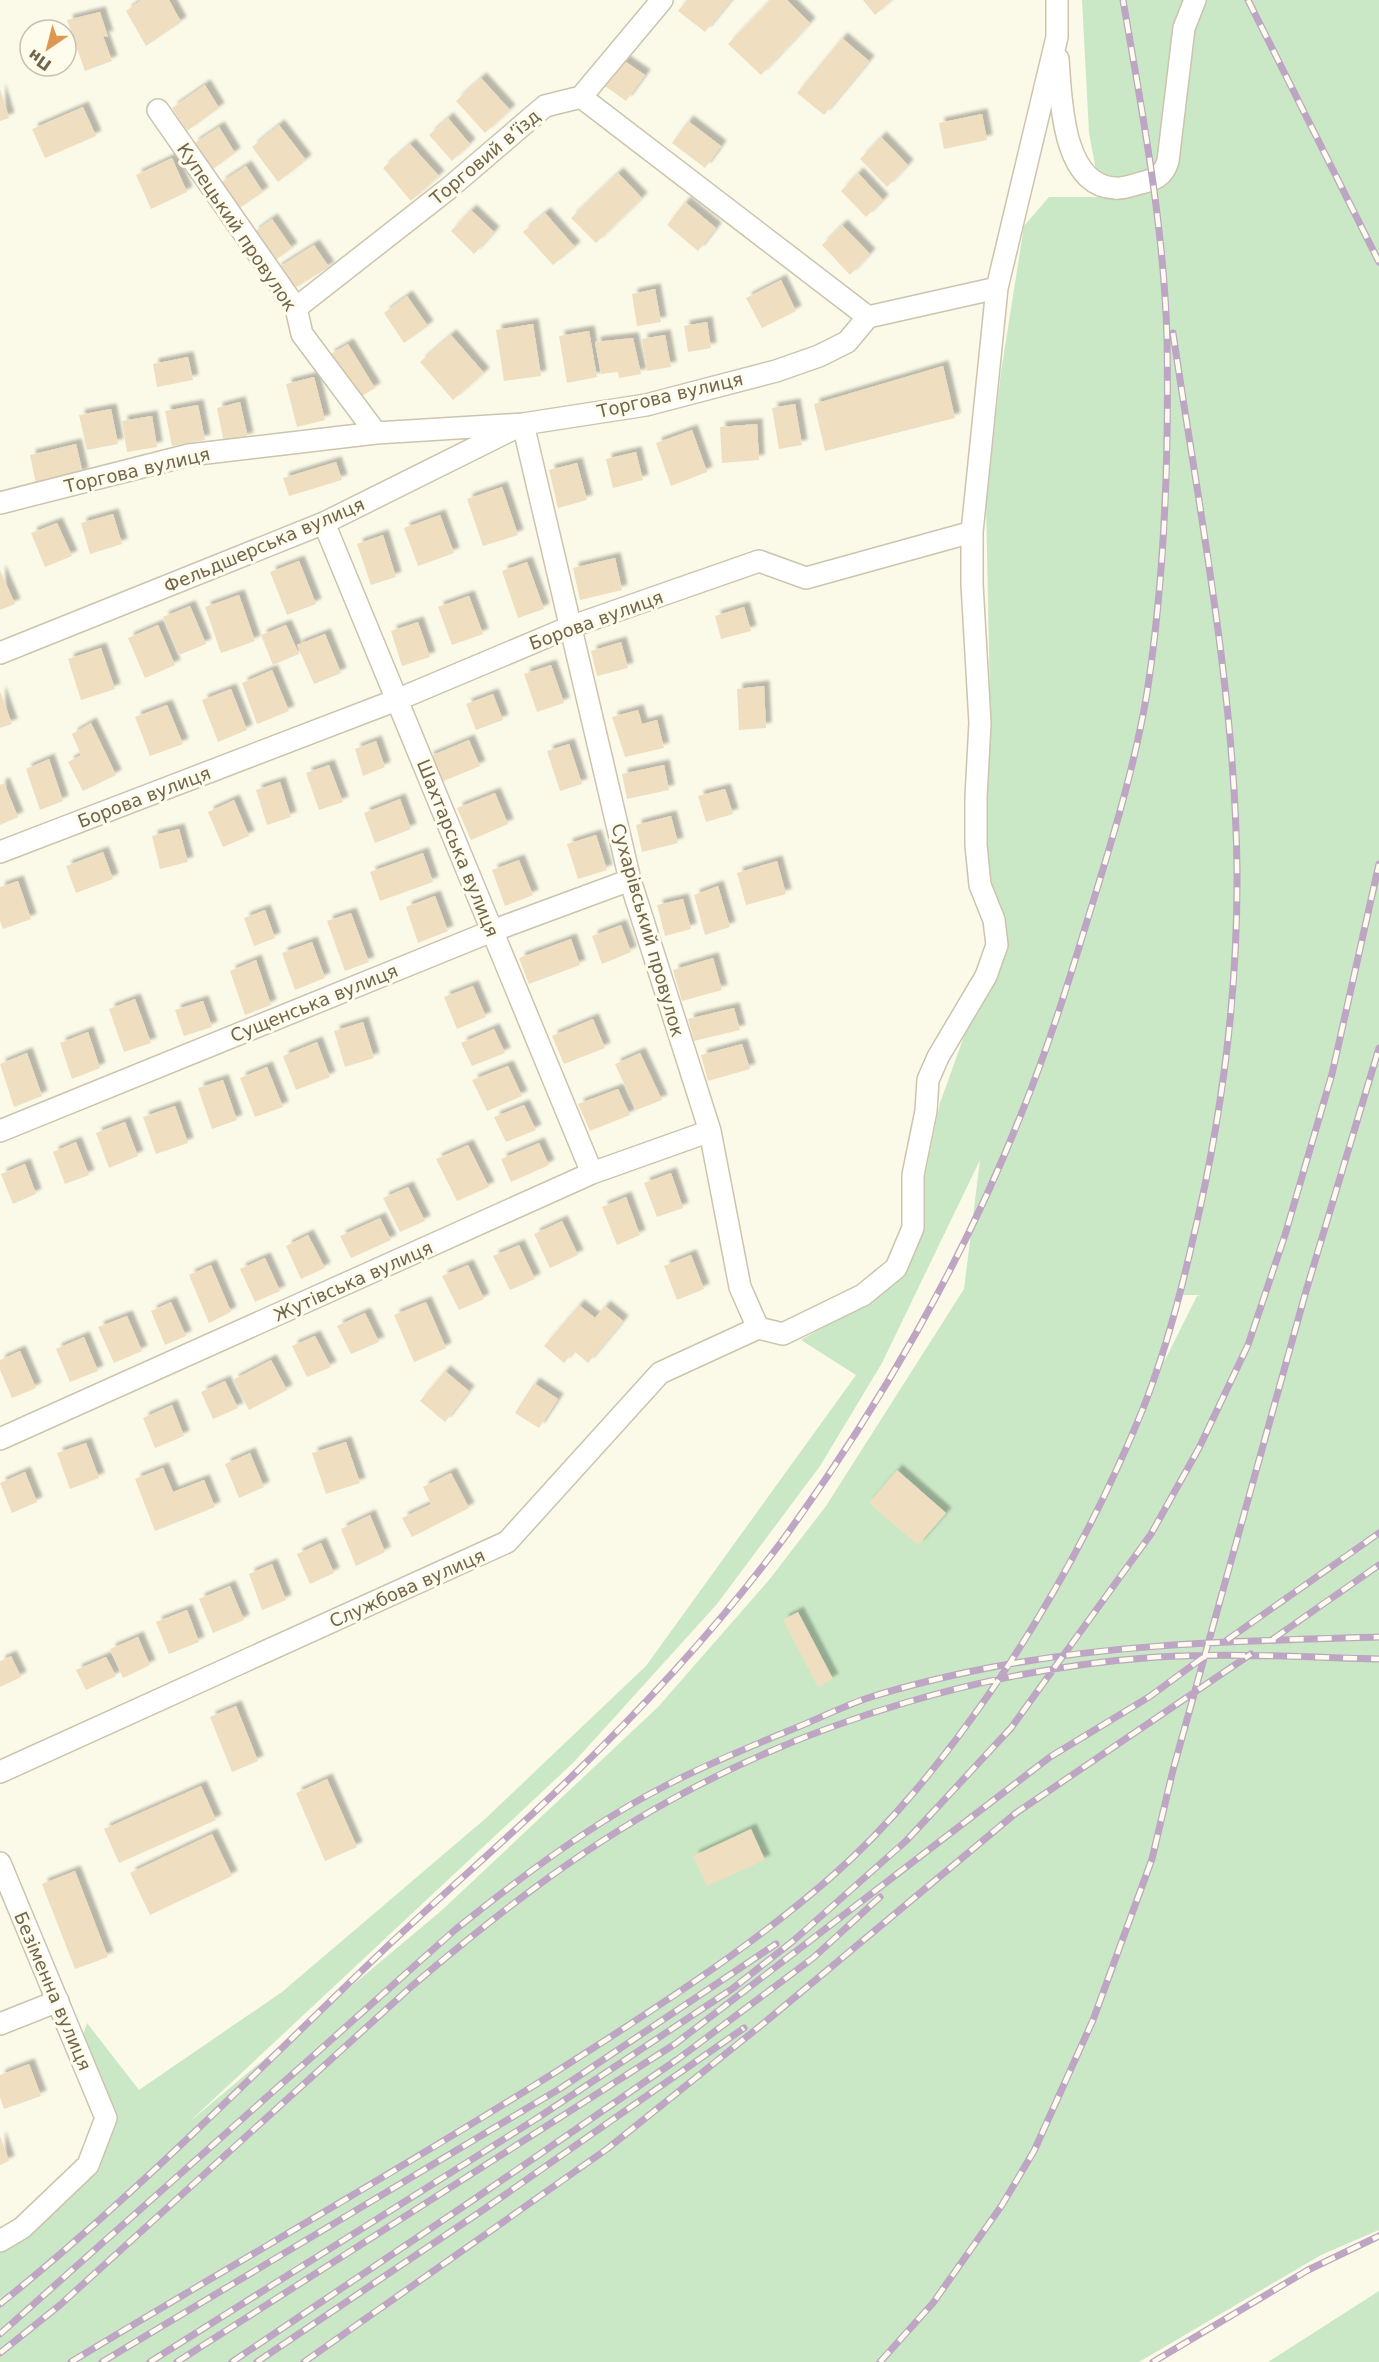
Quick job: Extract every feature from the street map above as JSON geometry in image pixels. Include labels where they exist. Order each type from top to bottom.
[{"type":"street","points":[[662,0],[581,97],[868,317],[997,288]]},
{"type":"street","points":[[1057,0],[1057,37],[1064,123],[1077,161],[1090,177],[1111,188],[1152,180],[1162,175],[1168,161],[1184,28],[1195,0]]},
{"type":"street","points":[[758,1328],[783,1334],[863,1295],[896,1268],[913,1228],[913,1175],[926,1111],[928,1080],[938,1057],[986,976],[997,945],[994,920],[980,885],[976,845],[980,723],[972,584],[972,532],[997,288],[1057,37]]},
{"type":"street","name":"Торговий в’їзд","points":[[296,308],[448,189],[545,106],[581,97]]},
{"type":"street","name":"Купецький провулок","points":[[158,110],[296,308],[302,334],[376,433]]},
{"type":"street","name":"Торгова вулиця","points":[[0,503],[189,455],[376,433],[523,424],[646,405],[776,371],[819,356],[847,342],[868,317]]},
{"type":"street","name":"Фельдшерська вулиця","points":[[0,653],[324,523],[523,424]]},
{"type":"street","name":"Сухарівський провулок","points":[[523,424],[630,880],[710,1131],[740,1287],[758,1328]]},
{"type":"street","name":"Шахтарська вулиця","points":[[324,523],[399,699],[592,1173]]},
{"type":"street","name":"Борова вулиця","points":[[0,852],[399,699],[570,627],[759,561],[806,578],[972,532]]},
{"type":"street","name":"Сущенська вулиця","points":[[0,1131],[492,931],[630,880]]},
{"type":"street","name":"Жутівська вулиця","points":[[0,1439],[592,1173],[710,1131]]},
{"type":"street","name":"Службова вулиця","points":[[0,1772],[507,1542],[660,1373],[758,1328]]},
{"type":"street","name":"Безіменна вулиця","points":[[0,1863],[106,2118],[88,2164],[22,2229],[0,2241]]},
{"type":"street","points":[[0,2024],[58,2001]]},
{"type":"green space","points":[[1082,0],[1379,0],[1379,2230],[1321,2255],[1139,2362],[0,2362],[0,2241],[88,2164],[104,2124],[81,2058],[87,2023],[139,2090],[282,1992],[485,1819],[646,1666],[856,1375],[801,1340],[873,1299],[909,1255],[940,1103],[995,950],[983,867],[990,700],[986,503],[1001,372],[1024,226],[1049,197],[1101,197],[1089,133]],"holes":[[[980,1160],[964,1289],[826,1506],[769,1580],[658,1707],[441,1911],[188,2123],[574,1762],[717,1604],[820,1466],[882,1363]],[[1177,1295],[1201,1295],[1197,1296],[1164,1362]]]},
{"type":"green space","points":[[1379,2291],[1379,2362],[1268,2362]]},
{"type":"building","points":[[141,0],[169,0],[181,22],[146,46],[126,11]]},
{"type":"building","points":[[687,0],[731,0],[705,32],[678,11]]},
{"type":"building","points":[[771,0],[787,0],[810,23],[761,75],[728,44]]},
{"type":"building","points":[[863,0],[892,0],[875,15]]},
{"type":"building","points":[[100,12],[108,37],[103,36],[112,61],[85,71],[78,51],[78,18],[75,18]]},
{"type":"building","points":[[842,38],[869,61],[824,115],[797,93]]},
{"type":"building","points":[[623,60],[645,75],[626,101],[605,86]]},
{"type":"building","points":[[481,78],[510,110],[485,133],[456,101]]},
{"type":"building","points":[[205,85],[219,108],[187,131],[172,108]]},
{"type":"building","points":[[0,89],[9,118],[0,121]]},
{"type":"building","points":[[83,107],[96,136],[45,158],[32,129]]},
{"type":"building","points":[[982,114],[987,140],[944,149],[939,123]]},
{"type":"building","points":[[448,118],[470,144],[452,161],[429,135]]},
{"type":"building","points":[[688,121],[721,146],[705,168],[672,143]]},
{"type":"building","points":[[279,125],[306,160],[278,182],[252,147]]},
{"type":"building","points":[[219,127],[235,153],[210,171],[193,144]]},
{"type":"building","points":[[881,137],[908,165],[887,187],[860,159]]},
{"type":"building","points":[[410,144],[439,176],[411,201],[383,168]]},
{"type":"building","points":[[172,158],[187,192],[151,209],[136,175]]},
{"type":"building","points":[[246,166],[263,192],[238,209],[220,183]]},
{"type":"building","points":[[618,173],[642,198],[596,243],[571,218]]},
{"type":"building","points":[[858,173],[883,200],[866,217],[841,191]]},
{"type":"building","points":[[685,202],[716,228],[698,251],[667,225]]},
{"type":"building","points":[[471,210],[494,232],[474,254],[451,231]]},
{"type":"building","points":[[545,213],[575,247],[553,265],[523,232]]},
{"type":"building","points":[[272,219],[292,248],[273,262],[253,233]]},
{"type":"building","points":[[842,225],[870,254],[850,275],[822,245]]},
{"type":"building","points":[[314,245],[329,267],[290,291],[276,269]]},
{"type":"building","points":[[781,280],[796,311],[762,328],[746,298]]},
{"type":"building","points":[[655,289],[661,322],[637,326],[632,294]]},
{"type":"building","points":[[407,296],[428,326],[404,343],[384,313]]},
{"type":"building","points":[[707,322],[711,348],[688,352],[684,326]]},
{"type":"building","points":[[533,324],[541,376],[504,381],[496,330]]},
{"type":"building","points":[[589,331],[597,377],[567,383],[559,336]]},
{"type":"building","points":[[451,335],[484,373],[453,400],[420,362]]},
{"type":"building","points":[[665,335],[671,367],[647,371],[642,339]]},
{"type":"building","points":[[633,338],[641,374],[619,378],[618,372],[601,374],[595,342]]},
{"type":"building","points":[[348,344],[375,388],[355,400],[329,355]]},
{"type":"building","points":[[188,357],[193,380],[157,387],[153,364]]},
{"type":"building","points":[[943,366],[955,418],[825,451],[814,404]]},
{"type":"building","points":[[314,377],[325,420],[297,427],[286,384]]},
{"type":"building","points":[[240,402],[248,438],[224,443],[217,408]]},
{"type":"building","points":[[795,404],[802,445],[779,449],[772,408]]},
{"type":"building","points":[[198,405],[205,440],[172,446],[165,411]]},
{"type":"building","points":[[111,409],[118,444],[87,450],[79,415]]},
{"type":"building","points":[[152,416],[157,447],[127,452],[122,421]]},
{"type":"building","points":[[757,424],[759,460],[722,463],[720,427]]},
{"type":"building","points":[[692,430],[707,472],[671,486],[656,443]]},
{"type":"building","points":[[76,444],[83,474],[36,484],[30,455]]},
{"type":"building","points":[[636,452],[643,480],[613,488],[606,459]]},
{"type":"building","points":[[336,462],[342,480],[289,496],[283,478]]},
{"type":"building","points":[[577,463],[587,500],[558,508],[549,470]]},
{"type":"building","points":[[502,487],[518,535],[483,546],[467,499]]},
{"type":"building","points":[[113,514],[122,544],[90,554],[81,523]]},
{"type":"building","points":[[440,515],[454,553],[418,566],[404,528]]},
{"type":"building","points":[[57,523],[72,556],[45,567],[31,533]]},
{"type":"building","points":[[383,535],[396,577],[371,585],[357,544]]},
{"type":"building","points":[[615,558],[622,590],[580,600],[573,568]]},
{"type":"building","points":[[299,561],[316,604],[287,615],[270,572]]},
{"type":"building","points":[[527,562],[544,609],[518,618],[502,571]]},
{"type":"building","points":[[0,570],[15,604],[0,610]]},
{"type":"building","points":[[239,595],[255,641],[221,653],[205,607]]},
{"type":"building","points":[[469,596],[483,634],[452,645],[438,607]]},
{"type":"building","points":[[190,606],[206,644],[179,655],[163,617]]},
{"type":"building","points":[[744,607],[751,631],[721,639],[715,616]]},
{"type":"building","points":[[418,622],[430,657],[402,666],[391,631]]},
{"type":"building","points":[[158,625],[175,665],[145,678],[128,638]]},
{"type":"building","points":[[286,625],[299,654],[273,665],[261,635]]},
{"type":"building","points":[[325,634],[341,673],[314,684],[297,645]]},
{"type":"building","points":[[621,642],[628,668],[597,676],[591,651]]},
{"type":"building","points":[[101,648],[115,689],[81,700],[68,659]]},
{"type":"building","points":[[551,665],[564,703],[537,712],[524,674]]},
{"type":"building","points":[[272,670],[289,711],[257,724],[242,683]]},
{"type":"building","points":[[764,686],[766,728],[739,730],[737,689]]},
{"type":"building","points":[[231,689],[247,730],[218,742],[202,700]]},
{"type":"building","points":[[0,691],[12,724],[0,728]]},
{"type":"building","points":[[493,694],[503,720],[476,730],[466,704]]},
{"type":"building","points":[[167,705],[183,744],[150,756],[135,717]]},
{"type":"building","points":[[638,710],[642,724],[657,720],[664,748],[625,757],[612,717]]},
{"type":"building","points":[[91,723],[116,775],[83,791],[68,762],[81,755],[72,734]]},
{"type":"building","points":[[469,740],[480,766],[439,783],[428,757]]},
{"type":"building","points":[[376,741],[385,767],[363,776],[355,749]]},
{"type":"building","points":[[569,744],[582,784],[560,791],[547,751]]},
{"type":"building","points":[[49,759],[63,801],[40,810],[26,769]]},
{"type":"building","points":[[329,765],[343,802],[319,810],[306,773]]},
{"type":"building","points":[[664,765],[669,790],[627,799],[622,774]]},
{"type":"building","points":[[280,782],[291,817],[267,825],[256,790]]},
{"type":"building","points":[[4,783],[18,817],[0,825],[0,785]]},
{"type":"building","points":[[725,789],[733,814],[706,822],[698,796]]},
{"type":"building","points":[[495,793],[508,824],[471,840],[457,808]]},
{"type":"building","points":[[400,799],[411,829],[375,843],[364,813]]},
{"type":"building","points":[[234,800],[249,836],[223,847],[208,812]]},
{"type":"building","points":[[671,816],[678,843],[642,852],[636,825]]},
{"type":"building","points":[[179,829],[188,862],[160,869],[152,836]]},
{"type":"building","points":[[596,835],[607,870],[578,879],[567,844]]},
{"type":"building","points":[[103,852],[113,879],[76,893],[66,866]]},
{"type":"building","points":[[423,853],[433,882],[380,901],[370,872]]},
{"type":"building","points":[[519,860],[533,895],[505,906],[492,870]]},
{"type":"building","points":[[777,861],[786,894],[746,905],[737,873]]},
{"type":"building","points":[[18,881],[31,919],[3,929],[0,921],[0,887]]},
{"type":"building","points":[[718,886],[730,927],[705,935],[694,895]]},
{"type":"building","points":[[435,896],[448,931],[418,943],[406,907]]},
{"type":"building","points":[[683,899],[691,929],[665,936],[657,905]]},
{"type":"building","points":[[265,910],[275,938],[254,946],[244,918]]},
{"type":"building","points":[[351,913],[369,962],[345,971],[327,921]]},
{"type":"building","points":[[621,925],[631,952],[602,964],[592,936]]},
{"type":"building","points":[[571,939],[580,965],[529,984],[519,958]]},
{"type":"building","points":[[312,942],[325,978],[295,990],[282,953]]},
{"type":"building","points":[[713,958],[722,990],[682,1001],[673,970]]},
{"type":"building","points":[[256,960],[271,1005],[245,1015],[230,971]]},
{"type":"building","points":[[473,986],[486,1017],[457,1029],[444,997]]},
{"type":"building","points":[[135,999],[151,1043],[124,1052],[109,1009]]},
{"type":"building","points":[[203,1001],[212,1027],[184,1036],[175,1010]]},
{"type":"building","points":[[734,1008],[740,1030],[694,1041],[688,1019]]},
{"type":"building","points":[[593,1019],[605,1048],[564,1064],[552,1036]]},
{"type":"building","points":[[363,1022],[374,1058],[345,1067],[334,1031]]},
{"type":"building","points":[[494,1029],[505,1053],[472,1066],[461,1043]]},
{"type":"building","points":[[88,1032],[100,1068],[72,1079],[60,1043]]},
{"type":"building","points":[[317,1042],[330,1077],[296,1090],[283,1056]]},
{"type":"building","points":[[742,1044],[750,1069],[708,1081],[701,1055]]},
{"type":"building","points":[[27,1053],[42,1096],[14,1107],[0,1064]]},
{"type":"building","points":[[640,1053],[662,1100],[636,1110],[615,1064]]},
{"type":"building","points":[[508,1066],[522,1096],[487,1111],[472,1080]]},
{"type":"building","points":[[267,1067],[283,1107],[255,1117],[240,1078]]},
{"type":"building","points":[[223,1080],[237,1120],[212,1129],[198,1088]]},
{"type":"building","points":[[618,1089],[630,1115],[590,1131],[578,1104]]},
{"type":"building","points":[[524,1105],[536,1130],[506,1142],[494,1117]]},
{"type":"building","points":[[175,1106],[188,1143],[156,1154],[143,1117]]},
{"type":"building","points":[[125,1122],[138,1156],[109,1168],[96,1133]]},
{"type":"building","points":[[76,1142],[89,1175],[65,1184],[53,1152]]},
{"type":"building","points":[[539,1143],[549,1165],[511,1182],[501,1159]]},
{"type":"building","points":[[468,1145],[489,1187],[457,1201],[436,1159]]},
{"type":"building","points":[[25,1164],[36,1194],[13,1204],[1,1174]]},
{"type":"building","points":[[671,1173],[683,1208],[657,1217],[644,1183]]},
{"type":"building","points":[[408,1187],[425,1221],[400,1232],[383,1198]]},
{"type":"building","points":[[626,1197],[640,1235],[617,1245],[602,1207]]},
{"type":"building","points":[[380,1218],[391,1240],[351,1258],[340,1236]]},
{"type":"building","points":[[562,1221],[578,1255],[550,1268],[534,1234]]},
{"type":"building","points":[[308,1235],[325,1268],[301,1279],[286,1246]]},
{"type":"building","points":[[519,1245],[535,1279],[510,1290],[493,1256]]},
{"type":"building","points":[[691,1255],[704,1289],[677,1300],[664,1266]]},
{"type":"building","points":[[265,1258],[280,1291],[255,1302],[240,1269]]},
{"type":"building","points":[[211,1265],[231,1312],[209,1323],[189,1275]]},
{"type":"building","points":[[468,1265],[484,1299],[459,1310],[442,1276]]},
{"type":"building","points":[[171,1302],[186,1336],[165,1345],[151,1311]]},
{"type":"building","points":[[426,1302],[446,1348],[414,1362],[394,1315]]},
{"type":"building","points":[[579,1305],[595,1318],[605,1306],[623,1321],[588,1363],[574,1351],[564,1363],[544,1346]]},
{"type":"building","points":[[365,1313],[379,1342],[351,1354],[337,1326]]},
{"type":"building","points":[[127,1316],[142,1351],[114,1363],[98,1327]]},
{"type":"building","points":[[315,1336],[331,1367],[307,1377],[292,1346]]},
{"type":"building","points":[[84,1337],[98,1371],[70,1382],[56,1349]]},
{"type":"building","points":[[20,1351],[36,1388],[12,1398],[0,1370],[0,1360]]},
{"type":"building","points":[[271,1360],[287,1390],[249,1410],[233,1380]]},
{"type":"building","points":[[445,1371],[469,1391],[445,1422],[420,1401]]},
{"type":"building","points":[[225,1381],[238,1408],[213,1419],[201,1392]]},
{"type":"building","points":[[534,1383],[558,1399],[539,1428],[515,1413]]},
{"type":"building","points":[[172,1405],[184,1436],[155,1448],[143,1418]]},
{"type":"building","points":[[346,1442],[360,1483],[326,1494],[312,1453]]},
{"type":"building","points":[[86,1443],[99,1478],[70,1489],[57,1453]]},
{"type":"building","points":[[250,1453],[264,1487],[239,1498],[225,1464]]},
{"type":"building","points":[[163,1468],[173,1492],[204,1480],[215,1507],[155,1531],[135,1479]]},
{"type":"building","points":[[897,1470],[946,1513],[918,1545],[869,1503]]},
{"type":"building","points":[[25,1472],[37,1502],[12,1513],[0,1483]]},
{"type":"building","points":[[451,1473],[469,1508],[412,1537],[402,1518],[431,1504],[423,1487]]},
{"type":"building","points":[[370,1515],[385,1552],[356,1566],[341,1529]]},
{"type":"building","points":[[321,1543],[334,1573],[310,1584],[297,1554]]},
{"type":"building","points":[[272,1564],[286,1600],[262,1610],[249,1574]]},
{"type":"building","points":[[230,1586],[244,1620],[213,1633],[199,1599]]},
{"type":"building","points":[[187,1610],[199,1642],[169,1654],[156,1622]]},
{"type":"building","points":[[798,1612],[833,1679],[818,1687],[783,1620]]},
{"type":"building","points":[[138,1637],[150,1665],[123,1678],[110,1649]]},
{"type":"building","points":[[11,1656],[21,1677],[0,1687],[0,1661]]},
{"type":"building","points":[[106,1657],[116,1676],[86,1690],[76,1670]]},
{"type":"building","points":[[236,1706],[258,1761],[232,1772],[210,1717]]},
{"type":"building","points":[[327,1779],[357,1847],[325,1861],[296,1793]]},
{"type":"building","points":[[201,1786],[216,1820],[119,1863],[104,1829]]},
{"type":"building","points":[[751,1829],[765,1860],[707,1886],[693,1856]]},
{"type":"building","points":[[212,1834],[232,1876],[150,1915],[130,1873]]},
{"type":"building","points":[[75,1871],[108,1957],[75,1969],[42,1884]]},
{"type":"building","points":[[29,2064],[41,2096],[4,2109],[0,2097],[0,2075]]},
{"type":"building","points":[[0,2136],[9,2161],[0,2165]]},
{"type":"railway","points":[[0,2304],[97,2222],[190,2137],[395,1939],[563,1785],[677,1668],[757,1573],[817,1491],[916,1334],[973,1224],[999,1168],[1031,1088],[1073,967],[1129,779],[1142,722],[1153,649],[1162,561],[1167,428],[1167,339],[1157,211],[1123,0]]},
{"type":"railway","points":[[1248,0],[1379,262]]},
{"type":"railway","points":[[71,2362],[535,2085],[686,1987],[760,1935],[795,1907],[853,1857],[915,1791],[989,1694],[1033,1627],[1073,1557],[1110,1484],[1142,1411],[1171,1326],[1203,1193],[1220,1102],[1235,963],[1237,869],[1230,735],[1214,600],[1173,333]]},
{"type":"railway","points":[[150,2362],[539,2117],[732,1989],[793,1941],[906,1841],[1011,1728],[1151,1534],[1199,1448],[1248,1345],[1285,1235],[1332,1074],[1379,864]]},
{"type":"railway","points":[[880,2362],[933,2303],[1002,2205],[1034,2151],[1093,2020],[1152,1859],[1173,1770],[1306,1291],[1379,1048]]},
{"type":"railway","points":[[1227,1640],[1379,1533]]},
{"type":"railway","points":[[1273,1639],[1379,1565]]},
{"type":"railway","points":[[0,2334],[456,1929],[583,1834],[680,1778],[861,1701],[883,1693],[968,1672],[1019,1662],[1121,1649],[1224,1642],[1379,1637]]},
{"type":"railway","points":[[304,2362],[607,2149],[764,2023],[1016,1813],[1251,1654]]},
{"type":"railway","points":[[0,2353],[60,2305],[412,1986],[473,1936],[536,1887],[601,1842],[669,1801],[726,1772],[784,1746],[905,1703],[967,1686],[1030,1673],[1094,1663],[1157,1657],[1212,1655],[1379,1659]]},
{"type":"railway","points":[[177,2362],[675,2044],[1050,1757],[1149,1697],[1205,1656]]},
{"type":"railway","points":[[232,2362],[678,2059],[813,1958],[880,1897]]},
{"type":"railway","points":[[102,2362],[561,2088],[776,1944]]},
{"type":"railway","points":[[257,2362],[483,2210],[744,2028]]},
{"type":"railway","points":[[1153,2362],[1308,2270],[1379,2236]]}]
